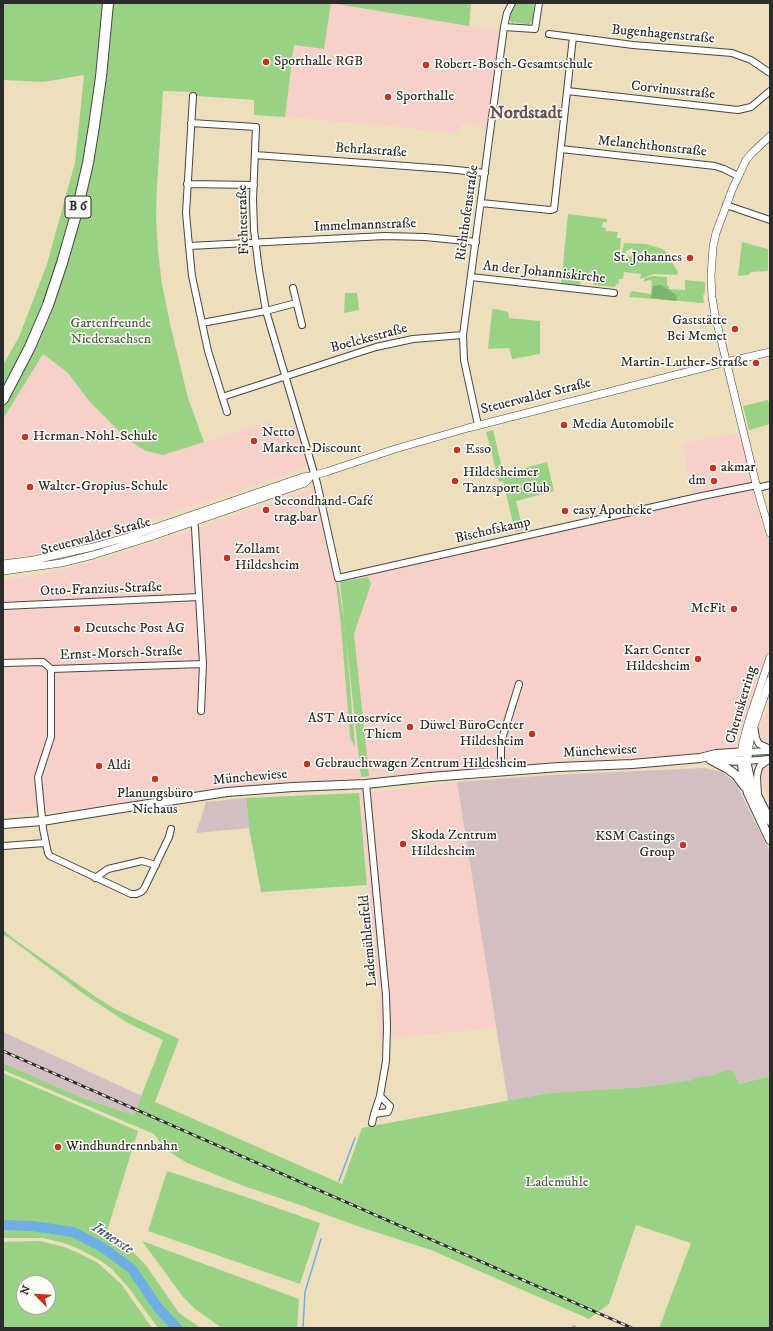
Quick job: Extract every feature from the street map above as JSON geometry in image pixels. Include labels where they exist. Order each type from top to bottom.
[{"type":"highway","name":"B 6","points":[[3,385],[24,344],[42,303],[56,261],[78,180],[89,118],[102,3]]},
{"type":"highway","name":"B 6","points":[[3,399],[30,346],[48,305],[77,211],[88,163],[94,126],[101,77],[108,3]]},
{"type":"main road","name":"Münchewiese","points":[[3,824],[42,821],[208,794],[293,787],[366,784],[579,766],[632,764],[700,758],[716,754],[745,757]]},
{"type":"main road","name":"Münchewiese","points":[[700,758],[711,760],[745,757]]},
{"type":"main road","points":[[745,757],[743,773],[748,793],[770,840]]},
{"type":"main road","points":[[745,757],[750,779],[770,820]]},
{"type":"main road","name":"Münchewiese","points":[[711,760],[736,775],[748,793]]},
{"type":"street","name":"Richthofenstraße","points":[[478,425],[464,360],[463,335],[504,26],[507,13],[512,3]]},
{"type":"street","points":[[504,26],[532,30],[536,28],[539,3]]},
{"type":"street","name":"Bugenhagenstraße","points":[[549,34],[633,45],[732,53],[751,60],[770,73]]},
{"type":"street","points":[[481,203],[553,210],[555,205],[573,37]]},
{"type":"street","name":"Corvinusstraße","points":[[567,91],[738,110],[751,108],[770,92]]},
{"type":"street","points":[[193,96],[186,213],[192,276],[208,352],[227,412]]},
{"type":"street","name":"Fichtestraße","points":[[191,123],[256,126],[254,186],[256,242],[266,311],[313,476]]},
{"type":"street","points":[[770,136],[752,153],[738,176],[716,233],[713,247],[711,276],[714,310],[770,533]]},
{"type":"street","name":"Melanchthonstraße","points":[[561,149],[715,166],[738,176]]},
{"type":"street","name":"Behrlastraße","points":[[255,155],[485,173]]},
{"type":"street","points":[[187,184],[254,186]]},
{"type":"street","points":[[726,205],[770,220]]},
{"type":"street","name":"Immelmannstraße","points":[[189,246],[399,236],[441,238],[476,242]]},
{"type":"street","name":"An der Johanniskirche","points":[[471,277],[614,293]]},
{"type":"street","points":[[293,288],[302,325]]},
{"type":"street","points":[[202,324],[266,311],[296,303]]},
{"type":"street","name":"Boelckestraße","points":[[222,397],[354,353],[392,342],[463,335]]},
{"type":"street","name":"Steuerwalder Straße","points":[[3,571],[61,563],[93,555],[192,519],[305,482],[313,476],[395,449],[478,425],[770,352]]},
{"type":"street","name":"Bischofskamp","points":[[313,476],[338,578],[695,497],[770,485]]},
{"type":"street","points":[[192,519],[195,528],[203,664],[201,711]]},
{"type":"street","name":"Steuerwalder Straße","points":[[3,564],[40,559],[93,547],[192,519]]},
{"type":"street","name":"Otto-Franzius-Straße","points":[[3,606],[199,598]]},
{"type":"street","name":"Cheruskerring","points":[[745,757],[743,742],[770,657]]},
{"type":"street","points":[[3,663],[43,662],[51,668]]},
{"type":"street","name":"Ernst-Morsch-Straße","points":[[45,843],[38,776],[51,736],[51,668],[203,664]]},
{"type":"street","name":"Cheruskerring","points":[[745,757],[770,680]]},
{"type":"street","points":[[501,772],[501,742],[519,684]]},
{"type":"street","points":[[754,726],[758,741],[770,750]]},
{"type":"street","points":[[745,757],[770,750]]},
{"type":"street","points":[[745,757],[770,759]]},
{"type":"street","points":[[758,798],[758,771],[760,766],[770,759]]},
{"type":"street","name":"Lademühlenfeld","points":[[366,784],[387,1019],[386,1061],[380,1096],[372,1123]]},
{"type":"street","points":[[3,846],[45,843],[50,856],[131,894],[136,894],[144,889],[169,838],[171,829]]},
{"type":"street","points":[[95,878],[108,869],[142,861],[156,865]]},
{"type":"street","points":[[374,1114],[388,1112],[390,1106],[380,1096]]},
{"type":"shaded area","name":"Robert-Bosch-Gesamtschule","points":[[331,3],[502,31],[488,133],[482,132],[483,126],[462,123],[460,130],[457,130],[457,134],[389,126],[285,117],[294,45],[324,49]]},
{"type":"shaded area","points":[[43,354],[68,373],[89,401],[124,436],[146,451],[163,455],[271,421],[274,432],[299,424],[310,465],[90,541],[51,551],[3,559],[3,419]]},
{"type":"shaded area","points":[[744,432],[770,536],[770,644],[734,751],[550,763],[228,789],[67,811],[3,815],[3,581],[43,574],[95,561],[196,529],[317,487],[340,578],[692,494],[682,443]]},
{"type":"shaded area","points":[[770,698],[770,801],[762,779],[765,742],[760,735],[762,723]]},
{"type":"shaded area","points":[[704,768],[722,772],[737,786],[770,852],[770,1076],[738,1084],[692,1080],[644,1087],[549,1093],[508,1101],[457,782],[551,775]]},
{"type":"shaded area","points":[[457,782],[496,1028],[379,1039],[379,996],[359,793]]},
{"type":"shaded area","points":[[246,798],[249,828],[196,833],[206,802]]},
{"type":"shaded area","points":[[3,1032],[142,1096],[134,1115],[80,1097],[3,1063]]},
{"type":"green space","name":"Gartenfreunde Niedersachsen","points":[[3,3],[331,3],[324,49],[294,45],[285,117],[254,115],[254,100],[196,96],[193,92],[163,91],[156,215],[158,252],[162,284],[171,328],[188,398],[204,442],[163,455],[146,451],[124,436],[89,401],[68,373],[43,354],[3,419],[3,365],[19,337],[47,264],[75,163],[84,75],[43,82],[3,80]]},
{"type":"green space","points":[[331,3],[471,3],[469,26]]},
{"type":"green space","points":[[516,3],[534,3],[533,20],[529,25],[526,26],[526,24],[513,22],[513,24],[510,20],[509,14]]},
{"type":"green space","points":[[568,214],[607,219],[607,222],[603,222],[602,227],[606,228],[606,231],[618,232],[617,238],[621,238],[619,260],[627,261],[628,254],[629,257],[635,253],[632,248],[626,251],[626,254],[622,254],[624,243],[646,244],[662,249],[665,251],[678,272],[677,275],[654,274],[640,279],[641,274],[624,272],[623,279],[619,279],[618,285],[616,284],[615,287],[593,285],[594,280],[584,279],[581,280],[580,285],[561,284]]},
{"type":"green space","points":[[742,242],[768,249],[768,271],[751,272],[748,275],[738,276]]},
{"type":"green space","points":[[653,276],[667,277],[667,286],[669,286],[669,289],[685,290],[685,280],[705,282],[705,292],[703,296],[704,303],[629,297],[632,291],[651,294],[652,281],[649,280],[643,282],[645,278]]},
{"type":"green space","points":[[661,285],[675,294],[677,297],[676,301],[651,298],[653,286]]},
{"type":"green space","points":[[345,293],[357,293],[359,310],[344,313]]},
{"type":"green space","points":[[496,309],[508,312],[509,318],[540,321],[540,354],[512,359],[509,348],[488,349],[492,310]]},
{"type":"green space","points":[[768,400],[770,406],[770,424],[749,430],[743,406]]},
{"type":"green space","points":[[493,430],[502,468],[504,468],[505,473],[547,462],[554,491],[516,501],[523,530],[515,532],[503,481],[499,482],[486,432]]},
{"type":"green space","points":[[368,577],[371,584],[354,634],[369,776],[361,777],[340,582]]},
{"type":"green space","points":[[338,582],[345,626],[355,747],[350,738],[336,583]]},
{"type":"green space","points":[[359,793],[367,885],[261,892],[249,828],[246,798]]},
{"type":"green space","name":"Lademühle","points":[[3,930],[115,1009],[179,1039],[155,1102],[342,1184],[362,1128],[549,1093],[644,1087],[692,1080],[699,1077],[711,1076],[728,1070],[733,1071],[739,1084],[770,1076],[770,1328],[659,1328],[691,1243],[636,1225],[609,1304],[589,1319],[431,1250],[360,1227],[241,1185],[187,1163],[165,1149],[154,1134],[3,1070],[3,1063],[80,1097],[134,1115],[163,1040],[128,1023],[85,995],[8,937],[3,935]]},
{"type":"green space","points":[[3,1073],[138,1131],[107,1231],[128,1247],[145,1264],[179,1313],[201,1328],[158,1328],[128,1287],[112,1269],[79,1249],[64,1243],[43,1238],[3,1238]]},
{"type":"green space","points":[[167,1171],[320,1223],[300,1284],[148,1231]]},
{"type":"green space","points":[[40,1241],[64,1247],[98,1263],[122,1285],[152,1328],[3,1328],[3,1242]]},
{"type":"green space","points":[[142,1241],[299,1299],[297,1328],[222,1328],[195,1309],[183,1297]]},
{"type":"waterway","points":[[339,1181],[355,1138]]},
{"type":"waterway","name":"Innerste","points":[[3,1225],[32,1226],[73,1232],[102,1247],[131,1268],[159,1309],[177,1328]]},
{"type":"waterway","points":[[303,1328],[305,1292],[321,1239]]},
{"type":"waterway","points":[[571,1328],[575,1326]]},
{"type":"railway","points":[[3,1051],[632,1328]]},
{"type":"place","name":"Sporthalle RGB","points":[[266,62]]},
{"type":"place","name":"Robert-Bosch-Gesamtschule","points":[[426,65]]},
{"type":"place","name":"Sporthalle","points":[[388,97]]},
{"type":"place","name":"St. Johannes","points":[[690,258]]},
{"type":"place","name":"Gaststätte Bei Memet","points":[[735,329]]},
{"type":"place","name":"Martin-Luther-Straße","points":[[756,363]]},
{"type":"place","name":"Media Automobile","points":[[564,425]]},
{"type":"place","name":"Herman-Nohl-Schule","points":[[25,437]]},
{"type":"place","name":"Netto Marken-Discount","points":[[254,441]]},
{"type":"place","name":"Esso","points":[[457,450]]},
{"type":"place","name":"akmar","points":[[713,468]]},
{"type":"place","name":"Hildesheimer Tanzsport Club","points":[[455,481]]},
{"type":"place","name":"dm","points":[[714,481]]},
{"type":"place","name":"Walter-Gropius-Schule","points":[[30,487]]},
{"type":"place","name":"Secondhand-Café trag.bar","points":[[266,510]]},
{"type":"place","name":"easy Apotheke","points":[[565,511]]},
{"type":"place","name":"Zollamt Hildesheim","points":[[227,558]]},
{"type":"place","name":"McFit","points":[[734,609]]},
{"type":"place","name":"Deutsche Post AG","points":[[77,629]]},
{"type":"place","name":"Kart Center Hildesheim","points":[[698,659]]},
{"type":"place","name":"AST Autoservice Thiem","points":[[410,727]]},
{"type":"place","name":"Düwel BüroCenter Hildesheim","points":[[532,734]]},
{"type":"place","name":"Gebrauchtwagen Zentrum Hildesheim","points":[[307,764]]},
{"type":"place","name":"Aldi","points":[[99,766]]},
{"type":"place","name":"Planungsbüro Niehaus","points":[[155,779]]},
{"type":"place","name":"Skoda Zentrum Hildesheim","points":[[403,844]]},
{"type":"place","name":"KSM Castings Group","points":[[683,845]]},
{"type":"place","name":"Windhundrennbahn","points":[[58,1147]]},
{"type":"district","name":"Nordstadt","points":[[526,114]]}]
